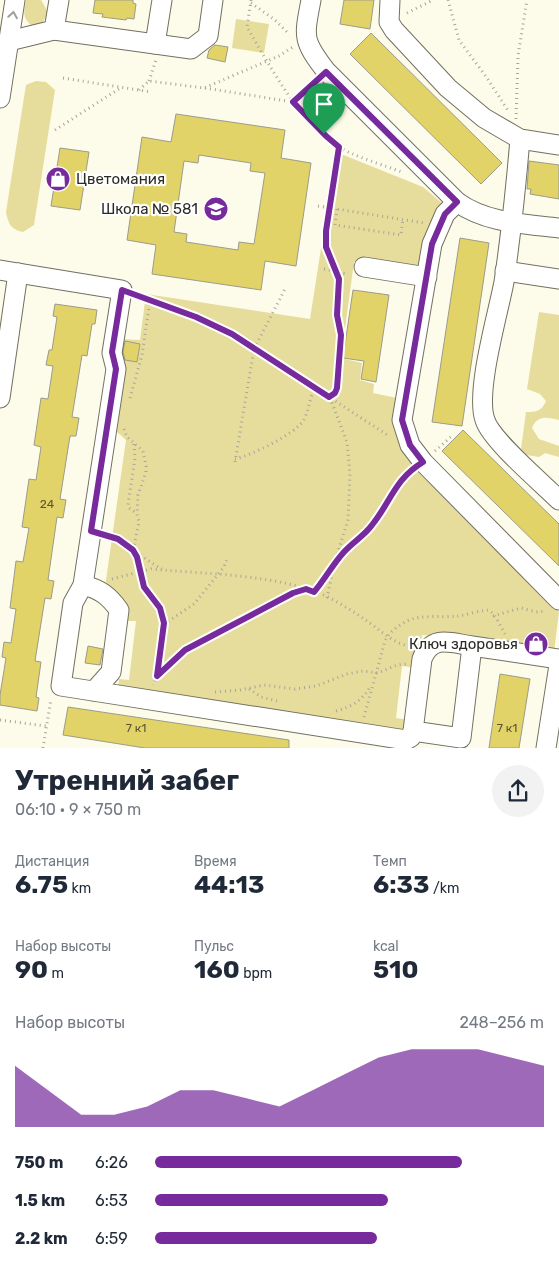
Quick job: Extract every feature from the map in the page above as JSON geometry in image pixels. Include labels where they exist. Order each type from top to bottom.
[{"type":"street","points":[[0,98],[15,0]]},
{"type":"street","points":[[54,30],[59,0]]},
{"type":"street","points":[[155,44],[162,0]]},
{"type":"street","points":[[9,41],[54,30],[191,49],[208,36],[213,0]]},
{"type":"street","points":[[311,0],[301,42],[314,56],[325,73],[457,202],[468,210],[481,215],[512,222],[559,228]]},
{"type":"street","points":[[390,0],[389,22],[394,30],[448,88],[484,118],[520,139],[559,145]]},
{"type":"street","points":[[520,139],[505,271],[481,398],[485,421],[502,444],[559,500]]},
{"type":"street","points":[[457,202],[445,214],[432,244],[402,420],[410,445],[423,462],[554,605]]},
{"type":"street","points":[[355,270],[427,277]]},
{"type":"street","points":[[0,398],[9,271],[122,290],[112,352],[116,369],[83,581],[73,603],[61,686],[94,692],[152,691],[406,740],[413,731],[422,659],[432,644],[441,642],[559,659]]},
{"type":"street","points":[[505,271],[559,279]]},
{"type":"street","points":[[83,581],[98,588],[110,598],[119,610],[111,672],[94,692]]},
{"type":"street","points":[[413,731],[460,738],[472,646]]},
{"type":"street","points":[[546,748],[556,705],[559,665]]},
{"type":"path","points":[[389,22],[433,0]]},
{"type":"path","points":[[448,0],[460,40],[487,78],[516,125],[518,56],[527,0]]},
{"type":"path","points":[[204,88],[266,61],[301,42],[251,2],[247,27],[266,61],[293,102],[326,136],[339,147],[419,179],[430,175]]},
{"type":"path","points":[[293,102],[325,73]]},
{"type":"path","points":[[325,73],[326,136]]},
{"type":"path","points":[[63,78],[151,92]]},
{"type":"path","points":[[140,90],[149,81],[293,102]]},
{"type":"path","points":[[55,130],[123,87]]},
{"type":"path","points":[[329,397],[335,393],[337,388],[341,335],[337,315],[338,272],[326,247],[329,207],[339,147]]},
{"type":"path","points":[[318,206],[439,226]]},
{"type":"path","points":[[337,209],[335,225],[401,235],[403,219]]},
{"type":"path","points":[[324,269],[338,272],[355,270]]},
{"type":"path","points":[[285,289],[254,349],[235,460],[272,444],[299,426],[306,415],[315,388]]},
{"type":"path","points":[[122,290],[232,334],[393,438],[410,445]]},
{"type":"path","points":[[127,404],[132,394],[142,355],[150,300]]},
{"type":"path","points":[[327,598],[334,565],[348,520],[350,474],[347,442],[329,397]]},
{"type":"path","points":[[121,424],[127,437],[143,451],[146,466],[146,472],[138,495],[137,514],[139,522],[133,550],[144,587],[160,608],[164,624],[157,676],[152,691]]},
{"type":"path","points":[[314,592],[357,538],[369,529],[401,480],[410,470],[423,462],[453,435]]},
{"type":"path","points":[[134,443],[128,505],[137,514]]},
{"type":"path","points":[[91,531],[118,539],[163,570]]},
{"type":"path","points":[[164,624],[194,604],[224,567],[227,560]]},
{"type":"path","points":[[83,581],[115,579],[151,569],[217,574],[261,580],[314,592],[406,645],[428,648]]},
{"type":"path","points":[[157,676],[185,650],[293,593],[306,589]]},
{"type":"path","points":[[493,616],[521,608],[536,612],[554,605]]},
{"type":"path","points":[[361,732],[375,672],[388,636],[408,621],[417,618],[444,618],[468,615],[486,610],[490,611]]},
{"type":"path","points":[[212,693],[222,690],[249,689],[264,685],[295,689],[316,686],[347,674],[375,672],[390,669],[401,664],[421,667]]},
{"type":"path","points":[[152,691],[160,684]]},
{"type":"path","points":[[335,712],[362,699],[372,684]]},
{"type":"path","points":[[43,748],[50,699],[61,686]]},
{"type":"path","points":[[249,689],[261,697],[280,702]]},
{"type":"path","points":[[0,720],[46,726]]},
{"type":"shaded area","points":[[26,0],[41,0],[48,12],[42,24],[31,25],[26,20],[24,10]]},
{"type":"shaded area","points":[[236,19],[269,24],[264,53],[232,48]]},
{"type":"shaded area","points":[[36,81],[46,82],[55,90],[34,225],[23,232],[16,230],[11,225],[6,212],[26,85]]},
{"type":"shaded area","points":[[336,152],[423,187],[443,204],[420,270],[354,262],[341,358],[362,363],[360,380],[374,384],[373,393],[397,398],[395,419],[559,612],[554,652],[460,637],[422,635],[417,668],[402,666],[396,718],[409,720],[407,732],[118,689],[119,679],[129,680],[136,621],[124,621],[105,587],[126,440],[116,431],[125,367],[117,361],[120,339],[140,340],[146,294],[310,319]]},
{"type":"shaded area","points":[[539,312],[559,315],[559,420],[543,418],[537,421],[532,428],[539,439],[559,446],[559,457],[545,453],[539,457],[527,455],[521,449],[526,412],[538,410],[543,407],[546,401],[540,394],[527,389]]},
{"type":"building","points":[[95,0],[133,0],[133,3],[136,4],[134,19],[102,17],[103,14],[93,13]]},
{"type":"building","points":[[344,0],[374,0],[370,29],[340,24]]},
{"type":"building","points":[[371,33],[502,163],[481,184],[350,54]]},
{"type":"building","points":[[215,45],[228,47],[225,62],[207,58],[209,50]]},
{"type":"building","points":[[176,114],[285,130],[281,158],[311,163],[296,266],[265,261],[261,290],[152,274],[156,245],[127,240],[142,137],[171,142]],"holes":[[[199,155],[251,163],[250,171],[265,173],[254,244],[239,242],[238,250],[186,242],[187,234],[174,232],[184,161],[198,163]]]},
{"type":"building","points":[[60,148],[89,152],[80,210],[51,206]]},
{"type":"building","points":[[529,161],[559,165],[559,199],[530,194],[531,189],[527,189]]},
{"type":"building","points":[[460,238],[489,243],[462,426],[432,422]]},
{"type":"building","points":[[353,290],[389,295],[376,382],[361,379],[364,361],[343,358]]},
{"type":"building","points":[[55,304],[97,310],[95,324],[92,324],[87,356],[82,355],[72,417],[79,418],[76,436],[70,436],[60,499],[66,500],[63,518],[57,517],[48,580],[54,581],[51,599],[45,598],[35,661],[41,662],[36,697],[39,698],[37,711],[0,705],[0,695],[6,658],[2,657],[4,642],[11,643],[16,609],[10,608],[16,561],[23,562],[29,528],[22,527],[29,479],[36,480],[41,447],[34,445],[41,398],[48,399],[53,366],[46,365],[49,350],[52,350],[57,317],[53,316]]},
{"type":"building","points":[[125,341],[140,344],[137,362],[125,360],[123,352]]},
{"type":"building","points":[[463,430],[559,524],[559,566],[442,451]]},
{"type":"building","points":[[88,646],[103,649],[100,665],[85,663]]},
{"type":"building","points":[[500,674],[530,679],[519,748],[489,748]]},
{"type":"building","points":[[68,707],[289,740],[289,748],[145,748],[63,735]]},
{"type":"place","name":"Цветомания","points":[[58,179]]},
{"type":"place","name":"Школа № 581","points":[[216,209]]},
{"type":"place","name":"Ключ здоровья","points":[[536,644]]},
{"type":"route","points":[[326,72],[457,202],[445,214],[432,244],[402,420],[410,445],[423,462],[410,470],[401,480],[369,529],[345,551],[314,592],[306,589],[293,593],[289,597],[259,611],[223,632],[206,638],[185,650],[157,676],[164,623],[160,608],[144,587],[137,557],[133,550],[118,539],[91,531],[116,369],[112,352],[122,290],[196,317],[232,334],[329,397],[335,393],[341,335],[337,315],[339,279],[338,272],[326,247],[326,231],[339,147],[324,134],[293,102],[326,72]]}]
